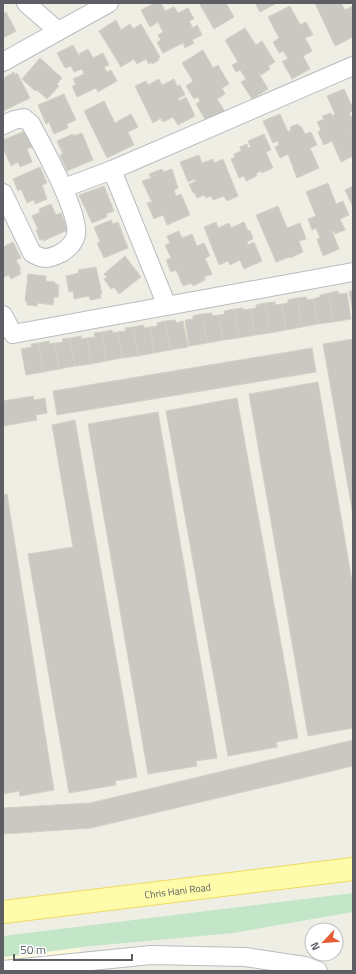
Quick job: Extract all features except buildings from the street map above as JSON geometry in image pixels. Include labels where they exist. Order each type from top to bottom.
[{"type":"main road","name":"Chris Hani Road","points":[[3,912],[353,869]]},
{"type":"street","points":[[26,3],[58,31]]},
{"type":"street","points":[[3,62],[109,3]]},
{"type":"street","points":[[64,188],[112,170],[353,66]]},
{"type":"street","points":[[3,125],[14,120],[24,118],[29,121],[64,188],[75,222],[76,233],[74,241],[68,248],[47,258],[39,258],[32,253],[3,193]]},
{"type":"street","points":[[112,170],[166,306]]},
{"type":"street","points":[[3,315],[8,338],[166,306],[353,272]]},
{"type":"street","points":[[3,970],[151,955],[246,956],[305,966],[318,971]]},
{"type":"shaded area","points":[[80,948],[83,971],[3,971],[3,957]]},
{"type":"green space","points":[[353,893],[353,912],[233,933],[92,946],[3,957],[3,936]]}]
